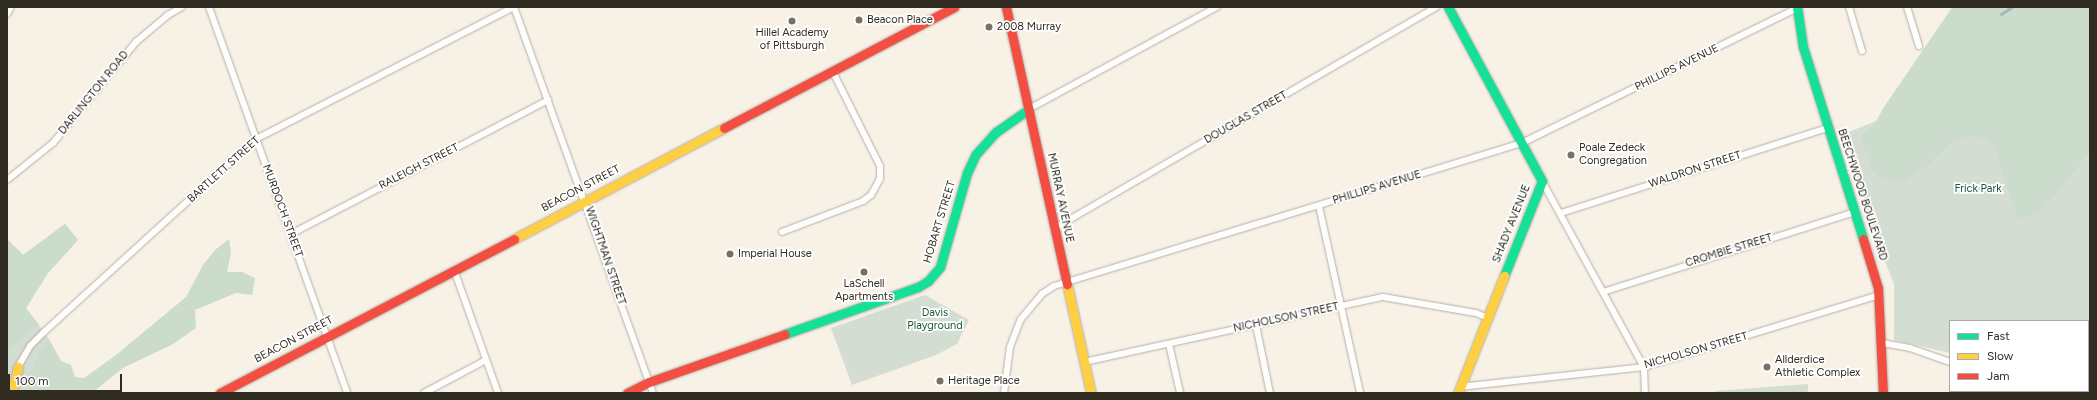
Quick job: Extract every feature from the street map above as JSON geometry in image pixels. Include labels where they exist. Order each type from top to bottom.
[{"type":"main road","name":"BEACON STREET","points":[[220,393],[954,7]]},
{"type":"main road","name":"MURRAY AVENUE","points":[[1006,7],[1090,393]]},
{"type":"main road","name":"SHADY AVENUE","points":[[1448,7],[1542,182],[1459,390]]},
{"type":"main road","name":"BEECHWOOD BOULEVARD","points":[[1798,8],[1803,47],[1855,212],[1879,295],[1883,393]]},
{"type":"main road","name":"HOBART STREET","points":[[627,393],[649,382],[918,287],[928,281],[940,267],[967,174],[976,154],[996,132],[1029,109]]},
{"type":"main road","points":[[12,393],[18,366]]},
{"type":"street","points":[[7,14],[11,7]]},
{"type":"street","name":"DARLINGTON ROAD","points":[[7,180],[53,143],[136,42],[168,14],[182,7]]},
{"type":"street","name":"MURDOCH STREET","points":[[209,7],[347,393]]},
{"type":"street","name":"BARTLETT STREET","points":[[18,366],[30,346],[44,332],[256,139],[514,7]]},
{"type":"street","name":"WIGHTMAN STREET","points":[[514,7],[585,200],[653,393]]},
{"type":"street","name":"HOBART STREET","points":[[1029,109],[1217,7]]},
{"type":"street","name":"DOUGLAS STREET","points":[[1054,228],[1437,7]]},
{"type":"street","points":[[1849,7],[1862,51]]},
{"type":"street","points":[[1907,7],[1919,46]]},
{"type":"street","name":"PHILLIPS AVENUE","points":[[1004,393],[1010,347],[1021,319],[1042,294],[1065,282],[1319,206],[1522,143],[1798,8]]},
{"type":"street","points":[[782,232],[863,201],[871,195],[880,179],[880,166],[832,70]]},
{"type":"street","name":"RALEIGH STREET","points":[[290,234],[548,100]]},
{"type":"street","name":"WALDRON STREET","points":[[1561,213],[1828,128]]},
{"type":"street","points":[[1542,182],[1561,213],[1644,367],[1645,393]]},
{"type":"street","points":[[1319,206],[1360,393]]},
{"type":"street","name":"CROMBIE STREET","points":[[1603,292],[1855,212]]},
{"type":"street","points":[[454,270],[498,393]]},
{"type":"street","name":"NICHOLSON STREET","points":[[1459,390],[1644,367],[1879,295]]},
{"type":"street","name":"NICHOLSON STREET","points":[[1084,362],[1383,297],[1476,313],[1488,318]]},
{"type":"street","points":[[1256,325],[1270,393]]},
{"type":"street","points":[[1882,343],[1910,348],[1949,362]]},
{"type":"street","points":[[1169,344],[1180,393]]},
{"type":"street","points":[[424,393],[486,360]]},
{"type":"green space","points":[[1956,7],[2090,7],[2090,152],[2045,207],[2022,219],[2017,216],[1995,149],[1988,139],[1972,135],[1954,140],[1925,167],[1903,181],[1880,179],[1871,169],[1870,157],[1863,146],[1863,134],[1874,125],[1884,107],[1951,9]]},
{"type":"green space","name":"Frick Park","points":[[2090,7],[2090,384],[2089,320],[1949,320],[1949,353],[1894,340],[1894,284],[1878,244],[1844,134],[1896,113]]},
{"type":"green space","points":[[65,224],[78,240],[48,273],[26,308],[49,339],[48,341],[73,393],[7,393],[7,239],[23,255]]},
{"type":"green space","points":[[65,224],[78,240],[48,273],[26,308],[39,325],[7,351],[7,239],[23,255]]},
{"type":"green space","points":[[229,239],[231,253],[227,272],[242,272],[255,278],[252,295],[236,293],[195,310],[196,328],[173,344],[123,368],[92,393],[26,393],[30,374],[38,353],[49,339],[61,361],[71,365],[75,377],[84,378],[116,355],[186,297],[203,265],[215,250]]},
{"type":"green space","name":"Davis Playground","points":[[925,295],[969,320],[957,344],[936,355],[852,385],[831,328]]},
{"type":"green space","points":[[1808,384],[1808,393],[1715,393],[1715,391]]},
{"type":"waterway","points":[[2001,14],[2012,7]]},
{"type":"traffic: fast","points":[[1448,7],[1542,181],[1504,276]]},
{"type":"traffic: fast","points":[[1797,7],[1803,47],[1863,239]]},
{"type":"traffic: fast","points":[[785,334],[918,287],[928,281],[940,267],[967,173],[976,154],[996,132],[1029,109]]},
{"type":"traffic: slow","points":[[514,239],[724,128]]},
{"type":"traffic: slow","points":[[1458,393],[1504,276]]},
{"type":"traffic: slow","points":[[1067,284],[1091,393]]},
{"type":"traffic: slow","points":[[12,393],[18,367]]},
{"type":"traffic: jam","points":[[724,128],[954,7]]},
{"type":"traffic: jam","points":[[1006,7],[1067,284]]},
{"type":"traffic: jam","points":[[220,393],[514,239]]},
{"type":"traffic: jam","points":[[1863,239],[1878,288],[1883,393]]},
{"type":"traffic: jam","points":[[627,393],[649,382],[785,334]]},
{"type":"place","name":"Beacon Place","points":[[859,20]]},
{"type":"place","name":"Hillel Academy of Pittsburgh","points":[[792,21]]},
{"type":"place","name":"2008 Murray","points":[[989,27]]},
{"type":"place","name":"Poale Zedeck Congregation","points":[[1571,155]]},
{"type":"place","name":"Imperial House","points":[[730,254]]},
{"type":"place","name":"LaSchell Apartments","points":[[864,272]]},
{"type":"place","name":"Allderdice Athletic Complex","points":[[1767,367]]},
{"type":"place","name":"Heritage Place","points":[[940,381]]}]
